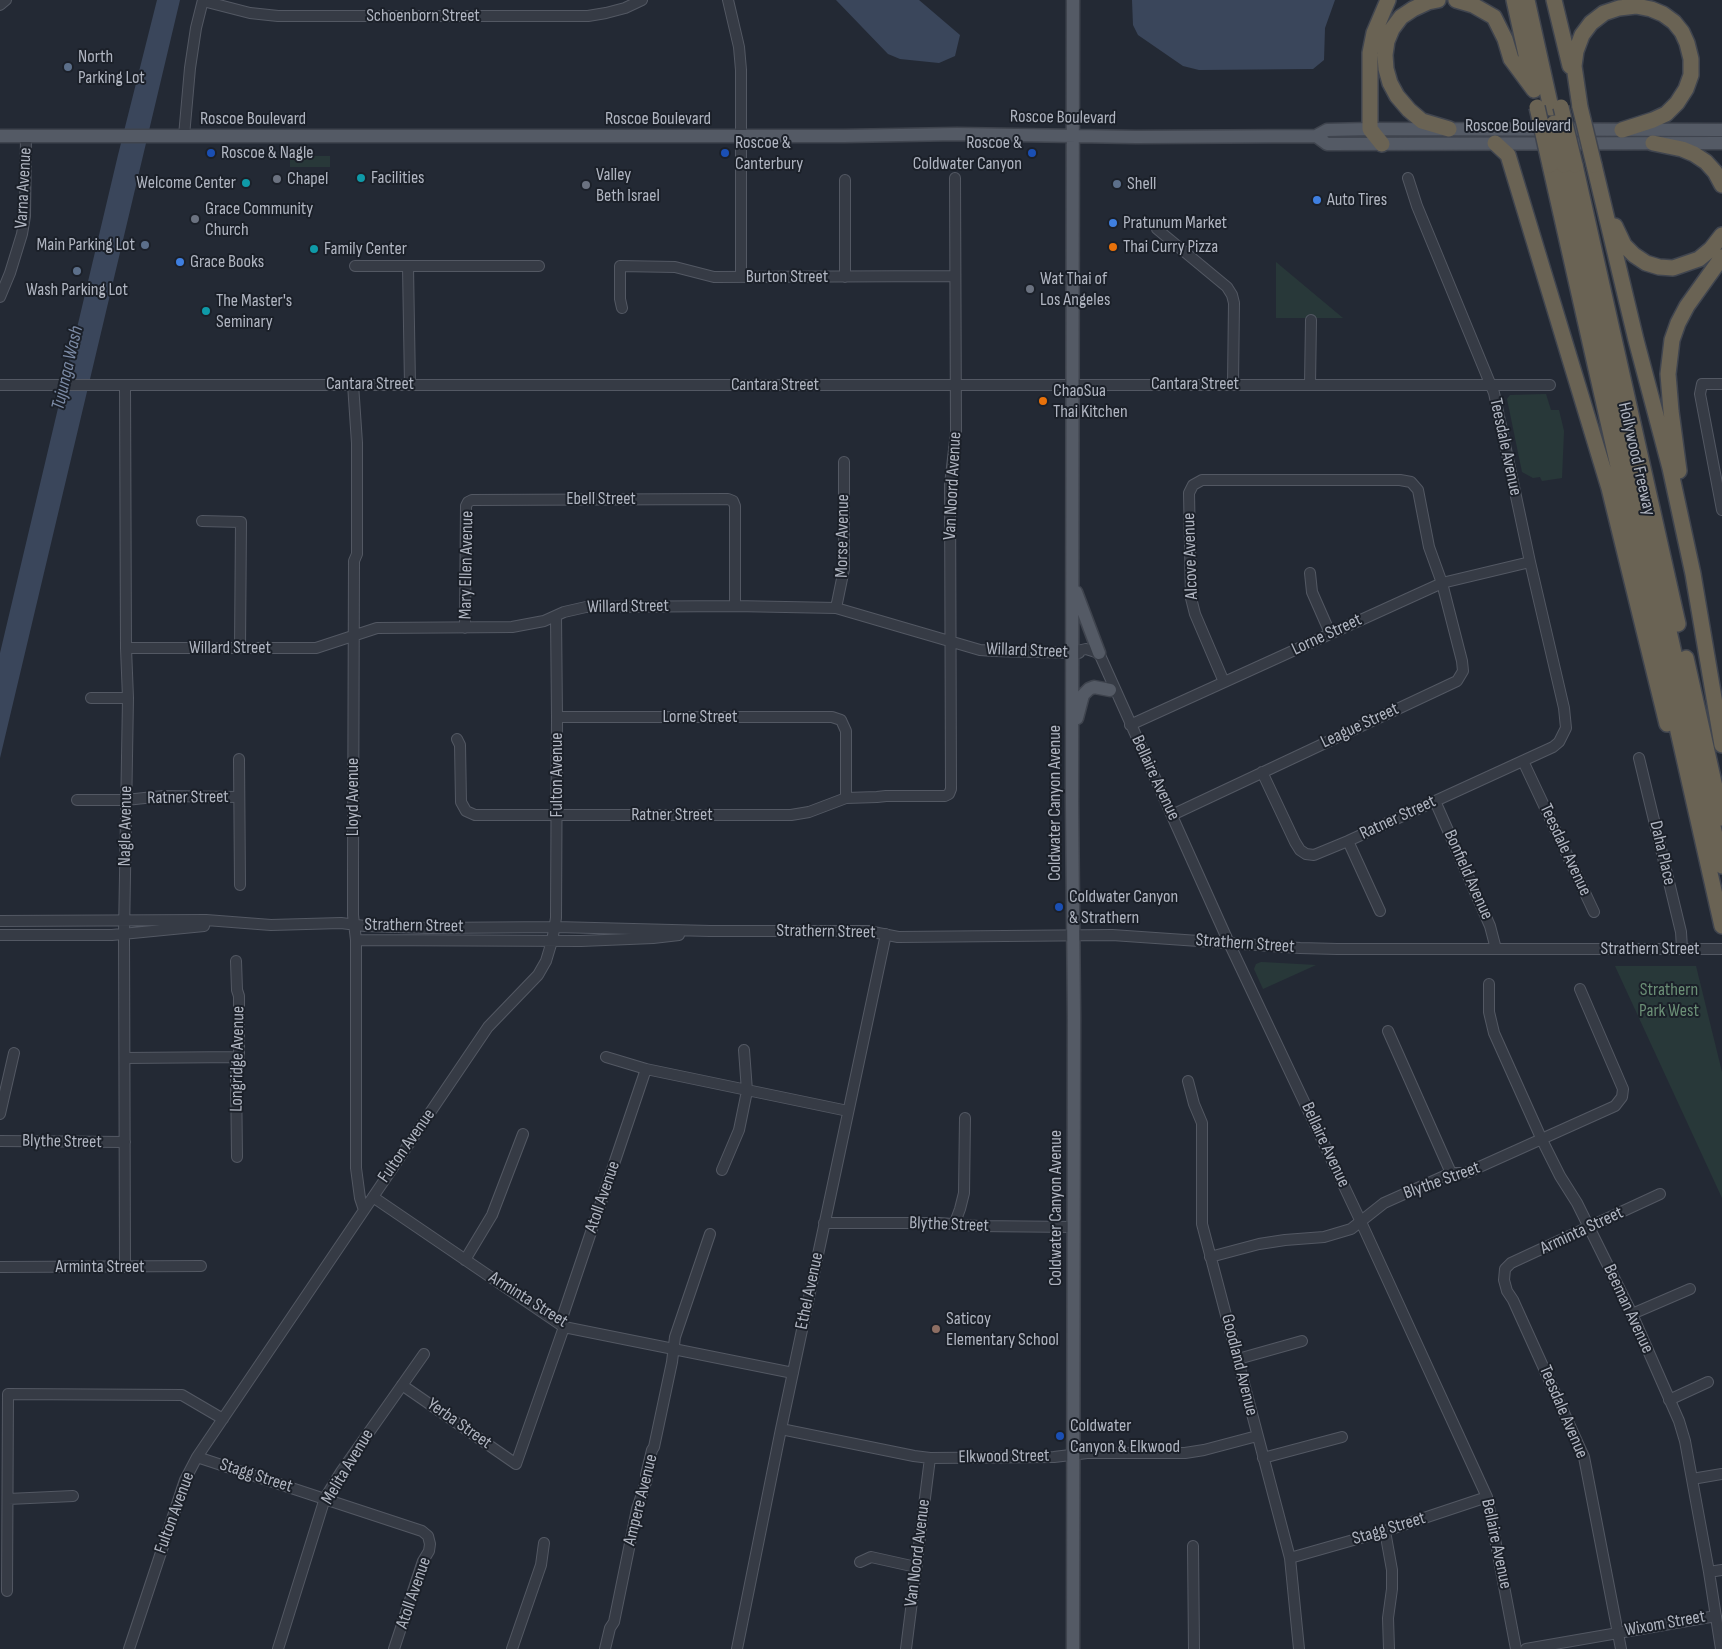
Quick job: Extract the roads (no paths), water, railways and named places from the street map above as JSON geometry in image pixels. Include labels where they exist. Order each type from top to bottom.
[{"type":"highway","points":[[1382,144],[1370,129],[1371,44],[1388,0]]},
{"type":"highway","points":[[1438,0],[1428,2],[1413,9],[1396,23],[1387,41],[1386,69],[1390,83],[1397,96],[1409,110],[1422,121],[1450,129]]},
{"type":"highway","points":[[1456,0],[1473,5],[1494,17],[1505,39],[1511,58],[1534,90]]},
{"type":"highway","name":"Hollywood Freeway","points":[[1514,0],[1534,90],[1548,107],[1722,818]]},
{"type":"highway","points":[[1520,0],[1548,107]]},
{"type":"highway","points":[[1527,0],[1548,107]]},
{"type":"highway","name":"Hollywood Freeway","points":[[1538,0],[1548,107],[1562,165],[1684,756],[1722,924]]},
{"type":"highway","points":[[1554,0],[1636,340],[1670,468],[1693,574]]},
{"type":"highway","points":[[1580,107],[1574,66],[1576,51],[1582,35],[1591,23],[1604,13],[1620,8],[1636,6],[1663,14],[1674,22],[1682,32],[1692,60],[1691,75],[1686,89],[1677,103],[1666,114],[1622,130]]},
{"type":"highway","points":[[1495,143],[1508,155],[1609,488],[1668,730],[1684,756]]},
{"type":"highway","points":[[1653,143],[1682,149],[1694,154],[1706,162],[1722,184]]},
{"type":"highway","points":[[1562,165],[1722,866]]},
{"type":"highway","points":[[1562,165],[1722,892]]},
{"type":"highway","points":[[1594,165],[1617,233],[1624,245],[1634,256],[1646,263],[1659,267],[1673,268],[1686,264],[1698,259],[1711,249],[1722,235]]},
{"type":"highway","points":[[1722,257],[1678,323],[1672,340],[1668,374],[1671,412],[1693,574],[1722,745]]},
{"type":"main road","name":"Coldwater Canyon Avenue","points":[[1073,0],[1073,1649]]},
{"type":"main road","name":"Roscoe Boulevard","points":[[0,136],[740,136],[957,134],[1316,136],[1327,130],[1370,129],[1722,130]]},
{"type":"main road","name":"Roscoe Boulevard","points":[[1316,136],[1327,144],[1722,143]]},
{"type":"main road","points":[[1073,582],[1099,653]]},
{"type":"main road","points":[[1073,733],[1083,695],[1088,689],[1094,687],[1110,690]]},
{"type":"street","points":[[0,5],[6,0]]},
{"type":"street","name":"Schoenborn Street","points":[[203,1],[250,13],[271,16],[588,16],[625,8],[642,0]]},
{"type":"street","points":[[728,0],[739,47],[741,70],[741,277]]},
{"type":"street","points":[[184,136],[190,68],[196,28],[203,1]]},
{"type":"street","name":"Varna Avenue","points":[[0,297],[5,272],[22,234],[25,216],[26,136]]},
{"type":"street","name":"Van Noord Avenue","points":[[949,794],[951,789],[950,485],[956,432],[955,178]]},
{"type":"street","name":"Teesdale Avenue","points":[[1408,178],[1417,206],[1494,393],[1530,562],[1564,708],[1566,728]]},
{"type":"street","points":[[845,180],[845,277]]},
{"type":"street","points":[[1157,229],[1227,287],[1232,295],[1234,303],[1233,384]]},
{"type":"street","points":[[355,266],[539,266]]},
{"type":"street","name":"Burton Street","points":[[622,308],[620,299],[620,266],[675,267],[714,277],[955,276]]},
{"type":"street","points":[[408,267],[410,385]]},
{"type":"street","points":[[1310,384],[1311,320]]},
{"type":"street","name":"Lloyd Avenue","points":[[353,384],[357,443],[357,554],[354,561],[353,869],[356,940],[356,1168],[360,1198],[364,1210]]},
{"type":"street","points":[[1722,384],[1702,384],[1700,394],[1722,510]]},
{"type":"street","name":"Cantara Street","points":[[0,385],[1550,385]]},
{"type":"street","name":"Nagle Avenue","points":[[125,385],[126,648],[128,698],[124,920],[125,1267]]},
{"type":"street","name":"Morse Avenue","points":[[836,608],[844,569],[844,462]]},
{"type":"street","name":"Alcove Avenue","points":[[1224,682],[1195,614],[1191,598],[1189,493],[1193,485],[1202,480],[1400,480],[1410,482],[1418,490],[1429,547],[1442,583]]},
{"type":"street","name":"Ebell Street","points":[[468,502],[472,500],[728,499],[733,501],[735,506],[735,606]]},
{"type":"street","name":"Mary Ellen Avenue","points":[[465,628],[466,506],[468,502]]},
{"type":"street","points":[[202,521],[241,522],[240,647]]},
{"type":"street","name":"Lorne Street","points":[[1130,725],[1442,583],[1530,562]]},
{"type":"street","points":[[1310,573],[1312,592],[1330,633]]},
{"type":"street","name":"League Street","points":[[1172,815],[1457,681],[1463,671],[1462,661],[1442,583]]},
{"type":"street","name":"Willard Street","points":[[126,648],[316,648],[377,628],[512,627],[535,623],[564,612],[586,607],[735,606],[836,608],[966,646],[994,652],[1072,652],[1092,656],[1110,690]]},
{"type":"street","name":"Fulton Avenue","points":[[129,1649],[185,1480],[197,1457],[488,1027],[538,975],[546,961],[556,927],[556,616]]},
{"type":"street","points":[[1072,652],[1086,649],[1099,653]]},
{"type":"street","name":"Bellaire Avenue","points":[[1099,653],[1229,943],[1361,1222],[1487,1497],[1516,1649]]},
{"type":"street","points":[[1110,690],[1123,718],[1130,725]]},
{"type":"street","points":[[91,698],[128,698]]},
{"type":"street","name":"Lorne Street","points":[[557,717],[832,717],[842,720],[846,731],[846,798]]},
{"type":"street","name":"Ratner Street","points":[[1262,772],[1300,850],[1306,854],[1314,855],[1348,842],[1554,747],[1559,742],[1566,728]]},
{"type":"street","name":"Ratner Street","points":[[458,740],[460,745],[461,802],[466,811],[475,815],[791,815],[809,812],[846,798],[945,796],[949,794]]},
{"type":"street","name":"Daha Place","points":[[1639,758],[1680,932],[1682,948]]},
{"type":"street","points":[[239,759],[240,886]]},
{"type":"street","name":"Teesdale Avenue","points":[[1523,761],[1594,912]]},
{"type":"street","name":"Ratner Street","points":[[77,800],[126,800],[163,796],[238,797]]},
{"type":"street","name":"Bonfield Avenue","points":[[1436,801],[1490,926],[1496,949]]},
{"type":"street","points":[[1348,842],[1380,912]]},
{"type":"street","name":"Strathern Street","points":[[0,921],[206,920],[271,924],[341,923],[354,926],[428,928],[556,927],[868,931],[898,937],[1130,936],[1337,949],[1722,949]]},
{"type":"street","name":"Strathern Street","points":[[0,935],[124,934],[238,922]]},
{"type":"street","name":"Strathern Street","points":[[356,940],[654,938],[710,930]]},
{"type":"street","name":"Ethel Avenue","points":[[737,1649],[781,1429],[886,934]]},
{"type":"street","name":"Longridge Avenue","points":[[236,961],[239,996],[239,1056],[236,1071],[237,1157]]},
{"type":"street","name":"Beeman Avenue","points":[[1489,984],[1489,1012],[1494,1033],[1542,1140],[1560,1176],[1577,1203],[1632,1314],[1679,1421],[1692,1478],[1721,1649]]},
{"type":"street","name":"Blythe Street","points":[[1210,1257],[1259,1244],[1330,1236],[1350,1230],[1384,1203],[1451,1173],[1466,1173],[1615,1106],[1622,1097],[1623,1089],[1580,989]]},
{"type":"street","points":[[1388,1031],[1451,1173]]},
{"type":"street","points":[[722,1170],[739,1130],[747,1091],[744,1050]]},
{"type":"street","points":[[0,1114],[14,1053]]},
{"type":"street","points":[[124,1058],[239,1056]]},
{"type":"street","points":[[606,1057],[646,1069],[848,1110]]},
{"type":"street","name":"Atoll Avenue","points":[[516,1464],[646,1069]]},
{"type":"street","name":"Goodland Avenue","points":[[1188,1081],[1194,1104],[1202,1123],[1202,1224],[1290,1558],[1299,1649]]},
{"type":"street","points":[[954,1225],[964,1194],[964,1118]]},
{"type":"street","points":[[465,1260],[492,1215],[523,1134]]},
{"type":"street","name":"Blythe Street","points":[[0,1141],[125,1142]]},
{"type":"street","name":"Arminta Street","points":[[1505,1269],[1511,1264],[1660,1194]]},
{"type":"street","name":"Arminta Street","points":[[373,1197],[562,1325],[674,1350],[793,1373]]},
{"type":"street","name":"Blythe Street","points":[[824,1223],[939,1223],[978,1226],[1074,1227]]},
{"type":"street","points":[[674,1350],[675,1337],[710,1234]]},
{"type":"street","name":"Arminta Street","points":[[0,1267],[201,1266]]},
{"type":"street","name":"Teesdale Avenue","points":[[1505,1269],[1504,1280],[1507,1291],[1513,1300],[1584,1457],[1621,1649]]},
{"type":"street","points":[[1632,1314],[1690,1289]]},
{"type":"street","points":[[1238,1359],[1302,1341]]},
{"type":"street","name":"Ampere Avenue","points":[[605,1649],[610,1628],[614,1622],[637,1509],[647,1479],[646,1475],[654,1447],[674,1350]]},
{"type":"street","name":"Melita Avenue","points":[[278,1649],[325,1498],[341,1472],[424,1354]]},
{"type":"street","points":[[1669,1400],[1708,1382]]},
{"type":"street","name":"Yerba Street","points":[[402,1385],[516,1464]]},
{"type":"street","points":[[7,1592],[8,1394],[182,1395],[223,1419]]},
{"type":"street","name":"Elkwood Street","points":[[781,1429],[930,1458],[1054,1457],[1087,1453],[1185,1453],[1257,1436]]},
{"type":"street","points":[[1263,1458],[1342,1437]]},
{"type":"street","name":"Stagg Street","points":[[197,1457],[422,1531],[428,1536]]},
{"type":"street","name":"Van Noord Avenue","points":[[906,1649],[930,1458]]},
{"type":"street","points":[[1692,1478],[1722,1474]]},
{"type":"street","points":[[8,1499],[72,1496]]},
{"type":"street","name":"Stagg Street","points":[[1290,1558],[1385,1531],[1487,1497]]},
{"type":"street","points":[[1385,1531],[1392,1570],[1392,1589],[1388,1618],[1389,1649]]},
{"type":"street","name":"Atoll Avenue","points":[[394,1649],[423,1561],[429,1550],[428,1536]]},
{"type":"street","points":[[512,1649],[541,1565],[544,1543]]},
{"type":"street","points":[[1193,1546],[1194,1649]]},
{"type":"street","points":[[860,1562],[871,1558],[916,1567]]},
{"type":"street","points":[[1709,1572],[1722,1570]]},
{"type":"street","name":"Wixom Street","points":[[1526,1649],[1716,1616]]},
{"type":"water","name":"Tujunga Wash","points":[[157,0],[180,0],[0,758],[0,653],[118,155]]},
{"type":"water","points":[[836,0],[919,0],[960,35],[955,56],[939,63],[900,59],[888,54]]},
{"type":"water","points":[[1132,0],[1335,0],[1325,28],[1324,60],[1313,69],[1199,70],[1183,66],[1138,35],[1133,25]]},
{"type":"place","name":"North Parking Lot","points":[[68,67]]},
{"type":"place","name":"Roscoe & Nagle","points":[[211,153]]},
{"type":"place","name":"Roscoe & Canterbury","points":[[725,153]]},
{"type":"place","name":"Roscoe & Coldwater Canyon","points":[[1032,153]]},
{"type":"place","name":"Facilities","points":[[361,178]]},
{"type":"place","name":"Chapel","points":[[277,179]]},
{"type":"place","name":"Welcome Center","points":[[246,183]]},
{"type":"place","name":"Shell","points":[[1117,184]]},
{"type":"place","name":"Valley Beth Israel","points":[[586,185]]},
{"type":"place","name":"Auto Tires","points":[[1317,200]]},
{"type":"place","name":"Grace Community Church","points":[[195,219]]},
{"type":"place","name":"Pratunum Market","points":[[1113,223]]},
{"type":"place","name":"Main Parking Lot","points":[[145,245]]},
{"type":"place","name":"Thai Curry Pizza","points":[[1113,247]]},
{"type":"place","name":"Family Center","points":[[314,249]]},
{"type":"place","name":"Grace Books","points":[[180,262]]},
{"type":"place","name":"Wash Parking Lot","points":[[77,271]]},
{"type":"place","name":"Wat Thai of Los Angeles","points":[[1030,289]]},
{"type":"place","name":"The Master's Seminary","points":[[206,311]]},
{"type":"place","name":"ChaoSua Thai Kitchen","points":[[1043,401]]},
{"type":"place","name":"Coldwater Canyon & Strathern","points":[[1059,907]]},
{"type":"place","name":"Saticoy Elementary School","points":[[936,1329]]},
{"type":"place","name":"Coldwater Canyon & Elkwood","points":[[1060,1436]]},
{"type":"park label","name":"Strathern Park West","points":[[1669,1000]]}]
